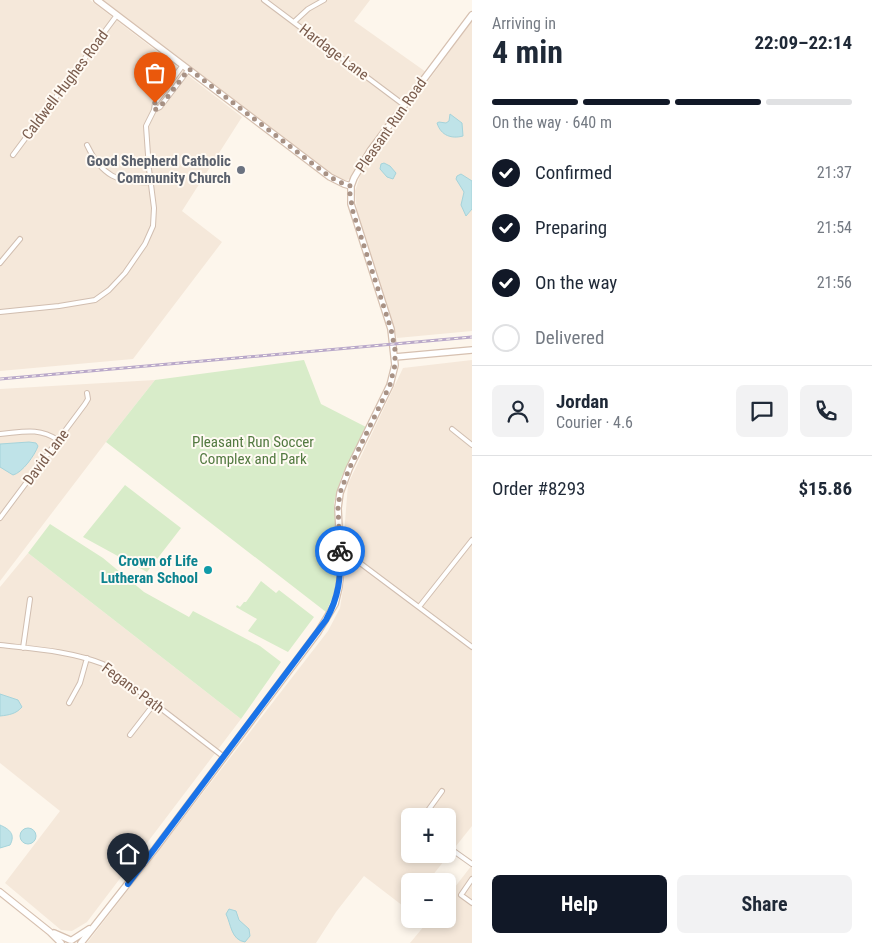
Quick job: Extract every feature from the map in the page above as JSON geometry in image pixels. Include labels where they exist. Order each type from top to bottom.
[{"type":"main road","points":[[97,0],[330,177],[351,186]]},
{"type":"main road","name":"Pleasant Run Road","points":[[71,941],[91,928],[134,876],[326,620],[335,604],[341,571],[338,508],[340,493],[349,469],[390,385],[395,357],[391,329],[353,212],[350,194],[351,186],[357,171],[370,150],[472,15]]},
{"type":"main road","points":[[395,357],[472,350]]},
{"type":"main road","points":[[0,892],[50,932],[71,941]]},
{"type":"street","name":"Hardage Lane","points":[[264,0],[404,104]]},
{"type":"street","points":[[294,22],[308,9],[324,0]]},
{"type":"street","name":"Caldwell Hughes Road","points":[[13,155],[117,15]]},
{"type":"street","points":[[0,312],[86,303],[100,298],[125,273],[140,252],[151,231],[154,208],[146,126],[154,110],[155,103],[184,65]]},
{"type":"street","points":[[154,110],[160,107],[189,69]]},
{"type":"street","points":[[86,145],[93,158],[119,180],[132,183],[150,182]]},
{"type":"street","points":[[0,263],[12,246],[20,239]]},
{"type":"street","name":"David Lane","points":[[0,518],[85,404],[88,399],[87,393]]},
{"type":"street","points":[[452,429],[472,444]]},
{"type":"street","points":[[0,434],[36,431],[48,433],[58,440]]},
{"type":"street","points":[[419,607],[472,540]]},
{"type":"street","points":[[340,548],[472,647]]},
{"type":"street","points":[[23,648],[30,599]]},
{"type":"street","name":"Fegans Path","points":[[0,645],[87,658],[103,664],[224,757]]},
{"type":"street","points":[[69,702],[80,683],[87,658]]},
{"type":"street","points":[[130,735],[154,704]]},
{"type":"street","points":[[430,808],[442,791]]},
{"type":"street","points":[[456,852],[472,864]]},
{"type":"street","points":[[472,879],[461,895],[472,903]]},
{"type":"shaded area","points":[[0,0],[90,0],[242,117],[182,211],[222,242],[133,359],[0,371]]},
{"type":"shaded area","points":[[103,0],[370,0],[354,21],[426,72],[350,179],[343,181],[337,179]]},
{"type":"shaded area","points":[[472,21],[472,331],[397,338],[357,212],[355,191],[361,173]]},
{"type":"shaded area","points":[[472,360],[472,826],[456,846],[456,808],[401,808],[401,863],[442,863],[434,873],[401,873],[401,904],[364,876],[336,912],[316,943],[87,943],[328,631],[340,608],[346,569],[345,522],[348,484],[403,368]]},
{"type":"shaded area","points":[[155,380],[106,442],[0,581],[0,389]]},
{"type":"shaded area","points":[[28,553],[241,719],[87,922],[72,931],[61,930],[5,883],[60,811],[0,763],[0,587]]},
{"type":"shaded area","points":[[472,865],[472,943],[410,943],[422,928],[456,928],[456,886]]},
{"type":"green space","name":"Pleasant Run Soccer Complex and Park","points":[[304,360],[321,404],[366,427],[341,478],[334,503],[338,538],[337,588],[326,612],[106,442],[155,380]]},
{"type":"green space","points":[[125,485],[181,528],[147,572],[83,537]]},
{"type":"green space","points":[[50,524],[103,558],[144,592],[189,617],[193,611],[260,646],[281,662],[241,719],[28,553]]},
{"type":"green space","points":[[261,581],[276,593],[279,590],[314,617],[288,652],[248,631],[257,619],[236,607],[237,605],[240,607],[246,602]]},
{"type":"water","points":[[450,114],[462,123],[463,136],[447,136],[441,131],[437,123],[449,121]]},
{"type":"water","points":[[384,163],[390,166],[396,173],[393,179],[387,177],[380,169],[381,164]]},
{"type":"water","points":[[461,174],[472,181],[472,209],[466,216],[461,205],[464,192],[456,179]]},
{"type":"water","points":[[36,443],[38,446],[31,459],[17,474],[13,475],[0,467],[0,444]]},
{"type":"water","points":[[0,694],[18,700],[22,707],[12,714],[0,716]]},
{"type":"water","points":[[0,825],[11,832],[12,841],[10,845],[0,848]]},
{"type":"water","points":[[28,828],[36,836],[28,844],[20,836]]},
{"type":"water","points":[[229,909],[236,911],[239,920],[249,929],[250,936],[245,942],[240,941],[232,931],[226,914]]},
{"type":"railway","points":[[0,379],[472,337]]},
{"type":"way so far","points":[[155,103],[154,110],[160,107],[189,69],[330,177],[351,186],[350,194],[353,212],[391,329],[395,350],[395,365],[390,385],[349,469],[340,493],[338,508],[340,551]]},
{"type":"place","name":"Good Shepherd Catholic Community Church","points":[[241,170]]},
{"type":"place","name":"Crown of Life Lutheran School","points":[[208,570]]},
{"type":"route","points":[[128,884],[326,620],[335,604],[339,587],[341,571],[340,551]]}]
